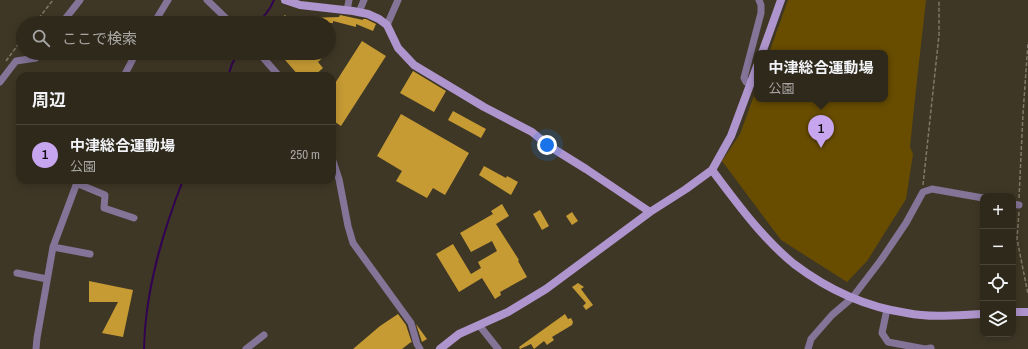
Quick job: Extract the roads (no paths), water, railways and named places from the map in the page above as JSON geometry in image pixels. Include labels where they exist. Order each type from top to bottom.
[{"type":"street","points":[[67,16],[80,0]]},
{"type":"street","points":[[158,16],[168,0]]},
{"type":"street","points":[[207,0],[224,16]]},
{"type":"street","points":[[285,0],[300,5],[321,4],[358,12],[379,19],[387,25],[398,48],[414,65],[484,107],[532,132],[549,146],[650,212]]},
{"type":"street","points":[[347,10],[349,0]]},
{"type":"street","points":[[358,12],[364,0]]},
{"type":"street","points":[[387,25],[398,0]]},
{"type":"street","points":[[751,84],[746,82],[744,78],[761,13],[761,5],[759,0]]},
{"type":"street","points":[[763,50],[781,0]]},
{"type":"street","points":[[0,82],[16,61],[23,60]]},
{"type":"street","points":[[126,72],[132,60]]},
{"type":"street","points":[[265,60],[276,72]]},
{"type":"street","points":[[440,349],[459,334],[508,312],[546,289],[650,212],[712,170],[732,136],[754,75]]},
{"type":"street","points":[[336,170],[353,243],[411,323],[420,349]]},
{"type":"street","points":[[712,170],[754,224],[794,264],[852,298],[909,314],[946,316],[980,314]]},
{"type":"street","points":[[36,349],[53,247],[76,184]]},
{"type":"street","points":[[81,184],[105,195],[104,208],[134,218]]},
{"type":"street","points":[[802,349],[809,346],[811,339],[832,315],[852,298],[894,242],[923,192],[932,189],[980,197]]},
{"type":"street","points":[[53,247],[90,254]]},
{"type":"street","points":[[17,273],[47,279]]},
{"type":"street","points":[[887,309],[882,333],[888,342],[931,348]]},
{"type":"street","points":[[1016,312],[1028,312]]},
{"type":"street","points":[[479,325],[498,349]]},
{"type":"street","points":[[246,349],[264,335]]},
{"type":"waterway","points":[[264,16],[274,0]]},
{"type":"waterway","points":[[229,72],[234,60]]},
{"type":"waterway","points":[[144,349],[145,327],[151,284],[168,221],[182,184]]},
{"type":"place","name":"中津総合運動場","points":[[821,148]]}]
